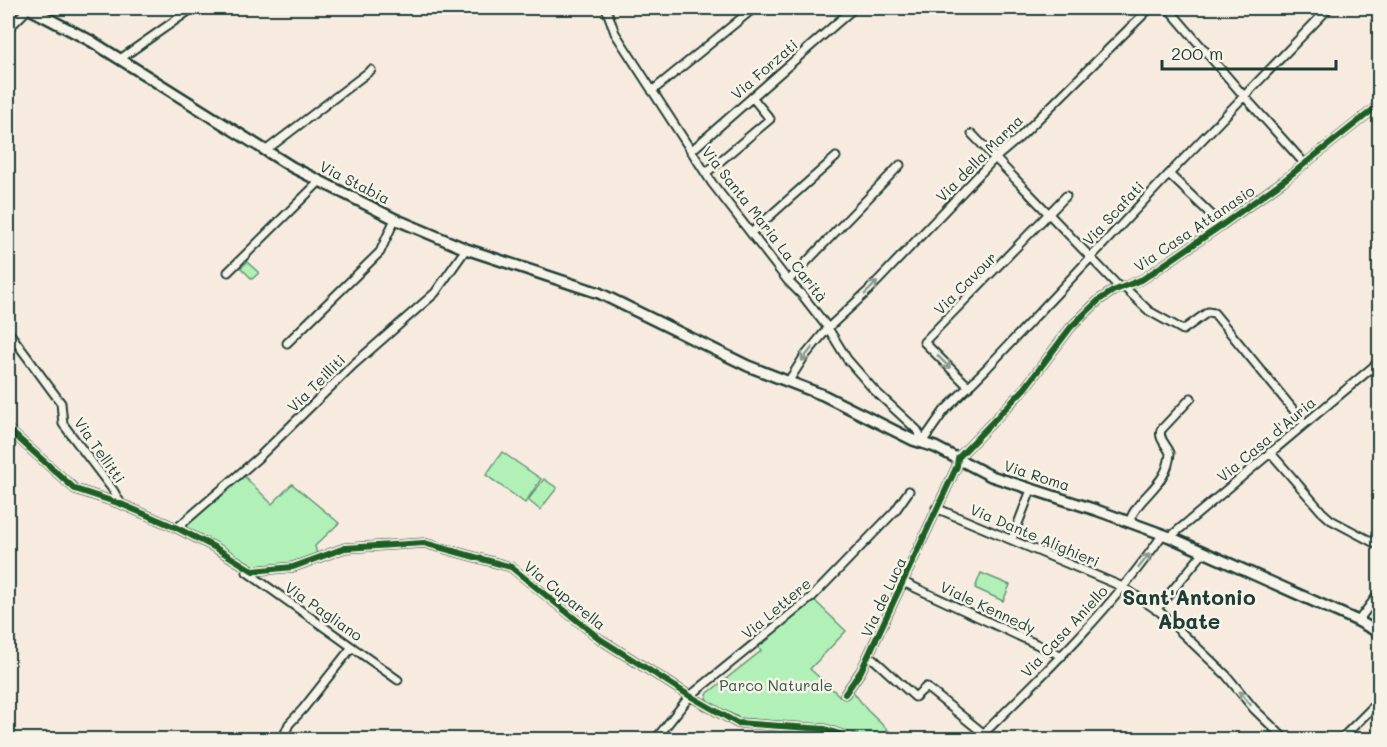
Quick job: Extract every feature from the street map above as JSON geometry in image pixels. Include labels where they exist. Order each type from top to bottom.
[{"type":"main road","name":"Via Stabia","points":[[29,8],[45,10],[265,151],[395,219],[466,249],[599,293],[689,338]]},
{"type":"main road","name":"Via Roma","points":[[689,338],[748,366],[823,395],[913,440],[923,441],[991,476],[1166,536],[1358,621],[1380,633]]},
{"type":"street","points":[[8,29],[29,8]]},
{"type":"street","points":[[120,59],[194,8]]},
{"type":"street","name":"Via Santa Maria La Carità","points":[[606,8],[615,33],[706,173],[788,281],[828,328],[848,359],[874,390],[917,430],[923,441]]},
{"type":"street","points":[[652,91],[754,8]]},
{"type":"street","name":"Via Forzati","points":[[691,151],[854,8]]},
{"type":"street","name":"Via della Marna","points":[[788,382],[804,357],[828,328],[869,290],[994,159],[1020,137],[1150,8]]},
{"type":"street","points":[[1168,8],[1305,164]]},
{"type":"street","name":"Via Scafati","points":[[923,441],[944,411],[1329,8]]},
{"type":"street","points":[[265,151],[371,70]]},
{"type":"street","points":[[706,173],[770,119],[752,97]]},
{"type":"street","name":"Via Casa Attanasio","points":[[958,458],[1025,388],[1076,321],[1100,299],[1143,279],[1222,225],[1305,164],[1380,104]]},
{"type":"street","points":[[972,134],[1090,258],[1149,310],[1183,330],[1208,312],[1214,313],[1305,424]]},
{"type":"street","points":[[751,233],[836,157]]},
{"type":"street","points":[[788,281],[900,165]]},
{"type":"street","points":[[1169,174],[1222,225]]},
{"type":"street","points":[[228,272],[320,181]]},
{"type":"street","name":"Via Cavour","points":[[969,387],[924,342],[1066,196]]},
{"type":"street","points":[[287,344],[380,252],[395,219]]},
{"type":"street","name":"Via Teilliti","points":[[177,528],[258,458],[354,364],[435,293],[466,249]]},
{"type":"street","name":"Via Tellitti","points":[[8,331],[61,403],[63,424],[121,504],[177,528]]},
{"type":"street","name":"Via Casa d'Auria","points":[[1166,536],[1380,362]]},
{"type":"street","points":[[1129,522],[1133,511],[1167,471],[1170,453],[1159,434],[1191,398]]},
{"type":"street","points":[[8,429],[75,489],[121,504]]},
{"type":"street","points":[[1270,452],[1322,513],[1380,546]]},
{"type":"street","name":"Via de Luca","points":[[845,694],[869,655],[957,466],[958,458]]},
{"type":"street","points":[[1012,539],[1031,490]]},
{"type":"street","name":"Via Lettere","points":[[658,739],[690,696],[813,596],[895,511],[909,491]]},
{"type":"street","name":"Via Dante Alighieri","points":[[936,508],[1123,587],[1156,610],[1226,675],[1254,709],[1286,740]]},
{"type":"street","name":"Via Cuparella","points":[[177,528],[216,548],[253,572],[293,567],[345,548],[424,543],[510,567],[600,639],[737,723],[825,729],[856,740]]},
{"type":"street","name":"Via Casa Aniello","points":[[977,740],[1062,656],[1166,536]]},
{"type":"street","points":[[1156,610],[1204,552]]},
{"type":"street","name":"Via Pagliano","points":[[237,562],[242,569],[398,680]]},
{"type":"street","name":"Viale Kennedy","points":[[903,582],[1062,656]]},
{"type":"street","points":[[1358,621],[1380,592]]},
{"type":"street","points":[[283,739],[289,724],[352,647]]},
{"type":"street","points":[[869,655],[915,697],[926,687],[983,733]]},
{"type":"street","points":[[1340,740],[1380,700]]},
{"type":"green space","points":[[247,262],[259,273],[252,279],[241,268]]},
{"type":"green space","points":[[502,452],[541,479],[525,503],[486,475]]},
{"type":"green space","points":[[242,474],[272,504],[292,484],[339,523],[315,546],[317,554],[287,564],[255,566],[183,527]]},
{"type":"green space","points":[[544,479],[557,488],[540,510],[528,500]]},
{"type":"green space","points":[[981,573],[1010,585],[1003,601],[975,588]]},
{"type":"green space","name":"Parco Naturale","points":[[814,600],[846,631],[810,669],[842,698],[852,690],[867,710],[892,734],[886,739],[864,739],[822,726],[740,718],[710,704],[706,698],[708,693],[761,651],[758,647],[769,637]]},
{"type":"cycle path","points":[[845,694],[861,671],[957,466],[958,458],[1025,388],[1071,327],[1099,300],[1113,291],[1143,279],[1283,181],[1380,104]]},
{"type":"cycle path","points":[[8,429],[75,489],[121,504],[177,528],[253,571],[293,567],[345,548],[424,543],[511,567],[600,639],[737,723],[825,729],[856,740]]},
{"type":"district","name":"Sant'Antonio Abate","points":[[1189,608]]}]
